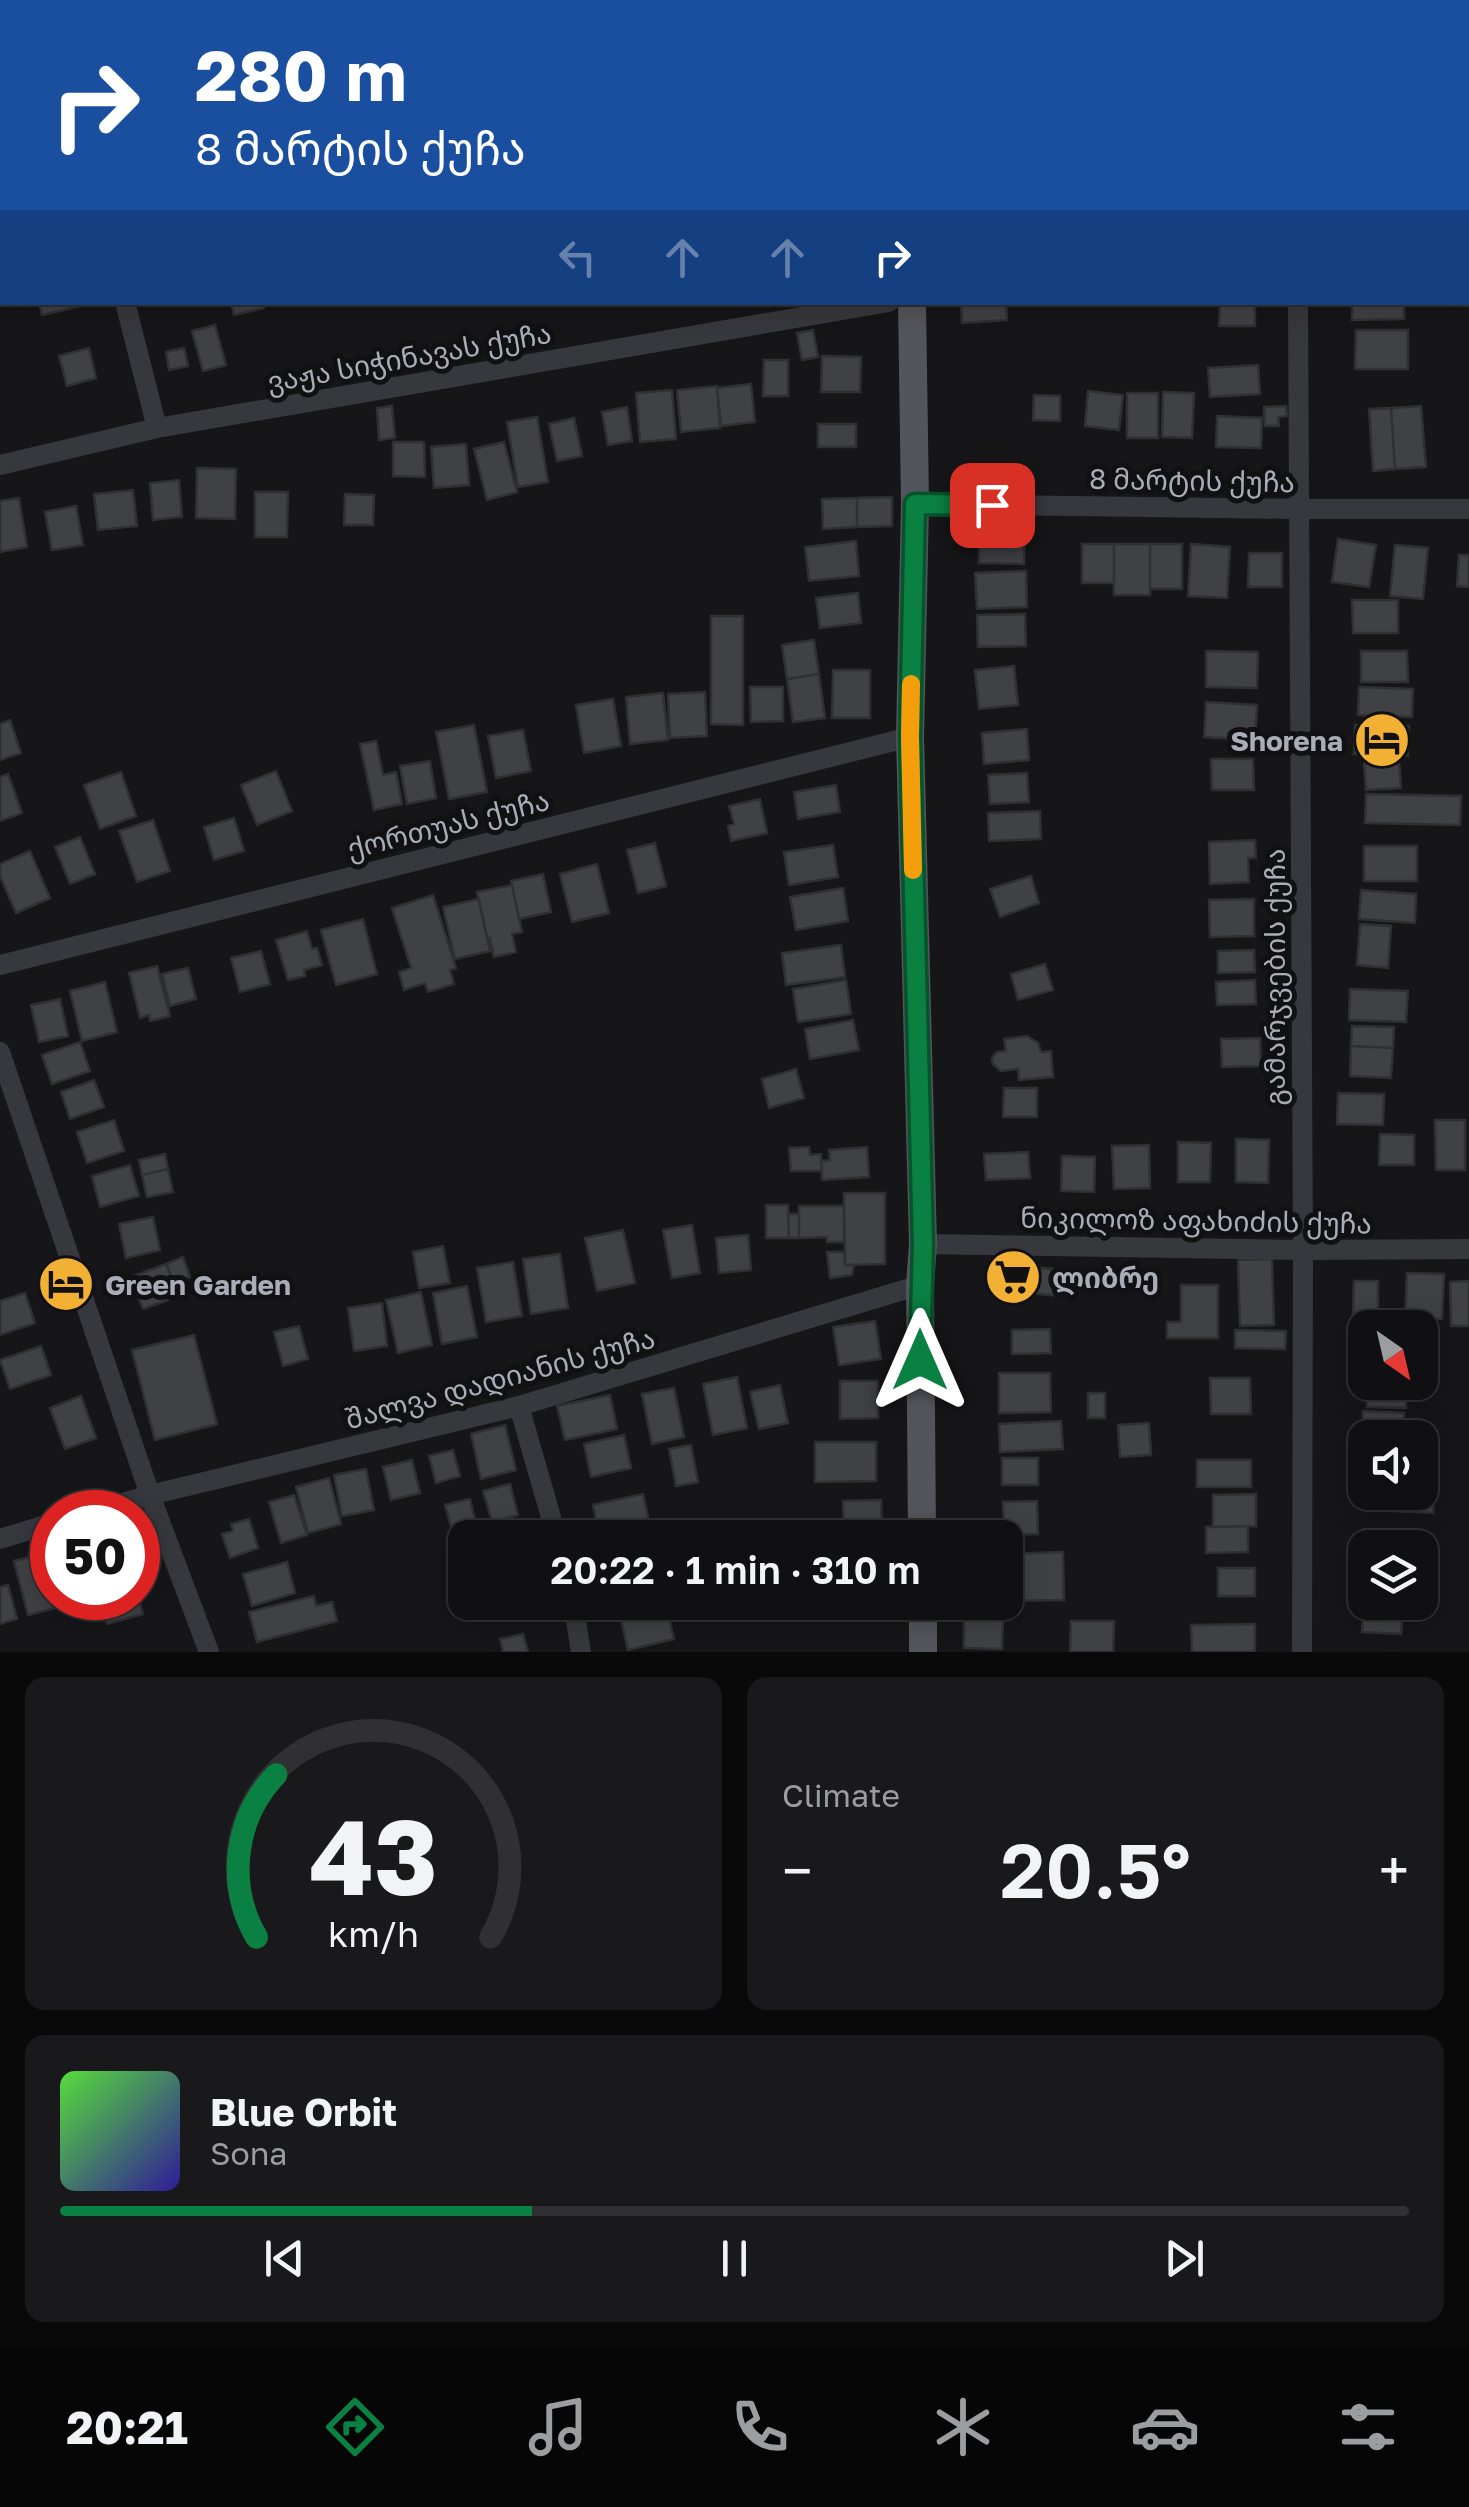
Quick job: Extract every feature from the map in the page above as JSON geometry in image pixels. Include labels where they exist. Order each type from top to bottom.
[{"type":"main road","points":[[912,305],[915,504],[910,737],[923,1244],[922,1520]]},
{"type":"main road","points":[[922,1620],[923,1652]]},
{"type":"street","points":[[126,305],[157,428]]},
{"type":"street","name":"ვაჟა სიჭინავას ქუჩა","points":[[0,465],[157,428],[872,305]]},
{"type":"street","name":"გამარჯვების ქუჩა","points":[[1298,305],[1302,1652]]},
{"type":"street","name":"8 მარტის ქუჩა","points":[[915,504],[1469,509]]},
{"type":"street","name":"ქორთუას ქუჩა","points":[[0,965],[910,737]]},
{"type":"street","points":[[0,1052],[148,1490]]},
{"type":"street","name":"ნიკილოზ აფახიძის ქუჩა","points":[[923,1244],[1469,1249]]},
{"type":"street","name":"შალვა დადიანის ქუჩა","points":[[160,1493],[518,1406],[920,1285]]},
{"type":"street","points":[[518,1406],[553,1520]]},
{"type":"street","points":[[160,1522],[209,1652]]},
{"type":"street","points":[[0,1538],[30,1530]]},
{"type":"street","points":[[576,1620],[581,1652]]},
{"type":"building","points":[[40,305],[81,306],[42,315]]},
{"type":"building","points":[[232,305],[264,305],[264,308],[234,315]]},
{"type":"building","points":[[961,305],[1006,305],[1007,320],[962,323]]},
{"type":"building","points":[[1220,305],[1255,305],[1255,326],[1219,326]]},
{"type":"building","points":[[1352,305],[1404,305],[1404,319],[1352,320]]},
{"type":"building","points":[[215,325],[226,365],[203,371],[192,331]]},
{"type":"building","points":[[813,330],[818,357],[802,360],[797,333]]},
{"type":"building","points":[[1356,330],[1408,330],[1408,369],[1355,369]]},
{"type":"building","points":[[89,348],[96,378],[67,386],[59,356]]},
{"type":"building","points":[[184,348],[188,366],[169,370],[166,352]]},
{"type":"building","points":[[822,356],[861,357],[860,392],[821,392]]},
{"type":"building","points":[[764,360],[788,360],[788,396],[763,396]]},
{"type":"building","points":[[1258,365],[1260,394],[1210,397],[1208,368]]},
{"type":"building","points":[[751,384],[755,422],[721,426],[717,388]]},
{"type":"building","points":[[717,386],[720,428],[681,432],[677,390]]},
{"type":"building","points":[[672,390],[676,439],[640,442],[636,393]]},
{"type":"building","points":[[1088,391],[1123,395],[1119,430],[1085,426]]},
{"type":"building","points":[[1163,392],[1194,393],[1192,438],[1162,437]]},
{"type":"building","points":[[1127,393],[1158,393],[1158,438],[1127,438]]},
{"type":"building","points":[[1034,395],[1060,396],[1060,421],[1033,420]]},
{"type":"building","points":[[392,406],[395,438],[379,440],[377,408]]},
{"type":"building","points":[[1286,406],[1287,416],[1278,417],[1279,426],[1265,426],[1264,407]]},
{"type":"building","points":[[1421,406],[1426,467],[1395,469],[1391,408]]},
{"type":"building","points":[[627,407],[632,441],[608,445],[602,412]]},
{"type":"building","points":[[1391,408],[1395,469],[1373,471],[1369,409]]},
{"type":"building","points":[[1217,416],[1262,418],[1261,448],[1216,447]]},
{"type":"building","points":[[537,417],[548,482],[518,487],[507,422]]},
{"type":"building","points":[[574,418],[582,456],[557,461],[549,424]]},
{"type":"building","points":[[818,424],[856,424],[856,447],[818,447]]},
{"type":"building","points":[[393,442],[424,442],[425,477],[393,476]]},
{"type":"building","points":[[504,442],[517,492],[487,500],[474,449]]},
{"type":"building","points":[[466,444],[469,485],[434,488],[431,447]]},
{"type":"building","points":[[197,468],[236,469],[235,519],[196,518]]},
{"type":"building","points":[[179,480],[182,517],[153,520],[150,483]]},
{"type":"building","points":[[133,490],[137,526],[98,530],[94,494]]},
{"type":"building","points":[[255,492],[288,492],[287,537],[255,537]]},
{"type":"building","points":[[345,494],[374,495],[373,525],[344,525]]},
{"type":"building","points":[[892,497],[892,526],[857,527],[857,498]]},
{"type":"building","points":[[19,498],[27,547],[0,552],[0,501]]},
{"type":"building","points":[[857,498],[857,527],[823,529],[822,499]]},
{"type":"building","points":[[76,506],[83,545],[52,550],[45,512]]},
{"type":"building","points":[[979,527],[1025,527],[1024,564],[979,563]]},
{"type":"building","points":[[1338,539],[1376,545],[1369,587],[1332,582]]},
{"type":"building","points":[[856,541],[859,576],[809,581],[805,547]]},
{"type":"building","points":[[1082,544],[1114,544],[1114,583],[1082,583]]},
{"type":"building","points":[[1114,544],[1150,544],[1150,595],[1114,595]]},
{"type":"building","points":[[1150,544],[1182,544],[1182,589],[1150,589]]},
{"type":"building","points":[[1191,544],[1230,547],[1227,598],[1188,596]]},
{"type":"building","points":[[1395,545],[1428,548],[1423,599],[1390,596]]},
{"type":"building","points":[[1249,553],[1282,553],[1282,587],[1248,587]]},
{"type":"building","points":[[1459,555],[1469,555],[1469,587],[1457,586]]},
{"type":"building","points":[[1026,571],[1027,607],[977,609],[975,573]]},
{"type":"building","points":[[858,593],[861,623],[820,628],[816,598]]},
{"type":"building","points":[[1352,600],[1398,600],[1398,633],[1353,633]]},
{"type":"building","points":[[1025,614],[1026,646],[978,647],[977,615]]},
{"type":"building","points":[[711,616],[743,616],[743,725],[711,724]]},
{"type":"building","points":[[814,640],[819,674],[787,679],[782,645]]},
{"type":"building","points":[[1206,651],[1258,652],[1257,688],[1206,687]]},
{"type":"building","points":[[1361,651],[1407,651],[1408,682],[1361,682]]},
{"type":"building","points":[[1014,666],[1018,705],[979,709],[975,670]]},
{"type":"building","points":[[833,670],[870,670],[870,718],[832,718]]},
{"type":"building","points":[[819,674],[825,718],[793,722],[787,679]]},
{"type":"building","points":[[750,687],[783,687],[783,721],[751,722]]},
{"type":"building","points":[[1359,687],[1413,689],[1412,717],[1358,715]]},
{"type":"building","points":[[705,692],[707,736],[670,738],[668,694]]},
{"type":"building","points":[[663,693],[668,740],[630,744],[626,697]]},
{"type":"building","points":[[613,699],[621,746],[584,753],[576,705]]},
{"type":"building","points":[[1206,702],[1257,705],[1255,740],[1204,737]]},
{"type":"building","points":[[10,720],[21,753],[0,760],[0,724]]},
{"type":"building","points":[[474,725],[487,792],[449,799],[436,732]]},
{"type":"building","name":"Shorena","points":[[1355,725],[1409,726],[1408,756],[1354,754]]},
{"type":"building","points":[[1027,729],[1029,760],[984,764],[982,733]]},
{"type":"building","points":[[523,730],[531,771],[496,778],[488,736]]},
{"type":"building","points":[[376,741],[383,775],[396,772],[402,804],[374,810],[360,744]]},
{"type":"building","points":[[1211,759],[1253,759],[1254,790],[1212,790]]},
{"type":"building","points":[[430,761],[436,798],[407,804],[400,766]]},
{"type":"building","points":[[1399,762],[1401,788],[1366,790],[1364,764]]},
{"type":"building","points":[[276,771],[292,811],[257,825],[241,785]]},
{"type":"building","points":[[121,772],[136,816],[100,829],[84,785]]},
{"type":"building","points":[[1027,773],[1029,802],[990,804],[988,775]]},
{"type":"building","points":[[8,774],[22,813],[0,821],[0,777]]},
{"type":"building","points":[[836,785],[840,812],[798,819],[794,792]]},
{"type":"building","points":[[1366,794],[1461,796],[1460,825],[1365,823]]},
{"type":"building","points":[[760,799],[767,833],[731,841],[728,826],[734,824],[729,806]]},
{"type":"building","points":[[1040,811],[1041,839],[989,841],[988,813]]},
{"type":"building","points":[[234,818],[244,851],[214,860],[204,827]]},
{"type":"building","points":[[153,820],[170,871],[137,882],[119,831]]},
{"type":"building","points":[[80,837],[95,874],[70,884],[55,847]]},
{"type":"building","points":[[1255,840],[1256,858],[1248,858],[1249,882],[1210,884],[1209,842]]},
{"type":"building","points":[[655,843],[666,886],[638,893],[627,850]]},
{"type":"building","points":[[833,845],[838,877],[789,885],[784,852]]},
{"type":"building","points":[[1364,846],[1417,846],[1417,881],[1364,881]]},
{"type":"building","points":[[30,851],[50,898],[16,913],[0,876],[0,864]]},
{"type":"building","points":[[597,864],[609,913],[572,922],[560,874]]},
{"type":"building","points":[[543,874],[551,912],[519,919],[511,881]]},
{"type":"building","points":[[1031,876],[1039,903],[1000,917],[990,889]]},
{"type":"building","points":[[512,885],[522,932],[512,934],[516,952],[494,957],[477,892]]},
{"type":"building","points":[[843,888],[848,921],[796,930],[790,897]]},
{"type":"building","points":[[1361,890],[1416,894],[1415,923],[1359,919]]},
{"type":"building","points":[[433,895],[456,968],[450,970],[454,984],[428,992],[425,983],[404,990],[399,972],[411,968],[392,908]]},
{"type":"building","points":[[479,899],[490,951],[455,959],[443,907]]},
{"type":"building","points":[[1254,899],[1254,936],[1210,937],[1209,900]]},
{"type":"building","points":[[363,919],[377,974],[336,985],[321,930]]},
{"type":"building","points":[[1360,924],[1391,926],[1388,968],[1357,965]]},
{"type":"building","points":[[307,931],[322,965],[304,970],[305,976],[288,980],[276,940]]},
{"type":"building","points":[[841,945],[845,977],[786,985],[782,953]]},
{"type":"building","points":[[1254,950],[1255,972],[1218,973],[1218,951]]},
{"type":"building","points":[[261,951],[270,984],[240,992],[231,958]]},
{"type":"building","points":[[1045,964],[1053,990],[1018,1000],[1011,974]]},
{"type":"building","points":[[157,966],[170,1016],[150,1021],[149,1015],[140,1018],[129,973]]},
{"type":"building","points":[[188,968],[196,999],[170,1006],[162,974]]},
{"type":"building","points":[[846,980],[851,1014],[798,1022],[793,989]]},
{"type":"building","points":[[1255,980],[1256,1004],[1217,1005],[1216,982]]},
{"type":"building","points":[[105,982],[117,1032],[82,1041],[70,991]]},
{"type":"building","points":[[1350,989],[1408,991],[1406,1022],[1349,1020]]},
{"type":"building","points":[[60,999],[68,1036],[39,1042],[31,1005]]},
{"type":"building","points":[[853,1020],[859,1050],[810,1059],[805,1029]]},
{"type":"building","points":[[1352,1026],[1394,1027],[1393,1048],[1351,1046]]},
{"type":"building","points":[[1027,1036],[1038,1043],[1041,1052],[1051,1051],[1053,1077],[1019,1080],[1018,1069],[1001,1071],[993,1064],[997,1052],[1006,1051],[1004,1039]]},
{"type":"building","points":[[1260,1038],[1261,1066],[1222,1067],[1221,1039]]},
{"type":"building","points":[[80,1042],[90,1071],[52,1084],[42,1055]]},
{"type":"building","points":[[1351,1046],[1393,1048],[1391,1078],[1350,1076]]},
{"type":"building","points":[[796,1069],[804,1098],[769,1108],[762,1079]]},
{"type":"building","points":[[94,1080],[104,1107],[70,1119],[61,1092]]},
{"type":"building","points":[[1004,1088],[1037,1088],[1037,1117],[1003,1117]]},
{"type":"building","points":[[1338,1093],[1384,1094],[1383,1125],[1337,1124]]},
{"type":"building","points":[[114,1120],[124,1151],[87,1163],[77,1132]]},
{"type":"building","points":[[1435,1120],[1465,1120],[1465,1170],[1436,1170]]},
{"type":"building","points":[[1380,1134],[1414,1135],[1414,1165],[1379,1165]]},
{"type":"building","points":[[1236,1139],[1269,1140],[1268,1183],[1236,1182]]},
{"type":"building","points":[[1178,1142],[1211,1143],[1210,1182],[1178,1182]]},
{"type":"building","points":[[1149,1145],[1150,1188],[1114,1189],[1112,1146]]},
{"type":"building","points":[[809,1147],[810,1155],[821,1154],[822,1171],[791,1171],[789,1148]]},
{"type":"building","points":[[867,1147],[869,1177],[822,1180],[821,1161],[830,1160],[829,1150]]},
{"type":"building","points":[[1028,1152],[1030,1178],[986,1180],[984,1154]]},
{"type":"building","points":[[165,1154],[168,1169],[142,1175],[139,1160]]},
{"type":"building","points":[[1062,1156],[1095,1157],[1094,1192],[1061,1191]]},
{"type":"building","points":[[130,1165],[139,1196],[100,1207],[92,1176]]},
{"type":"building","points":[[168,1169],[173,1192],[147,1197],[142,1175]]},
{"type":"building","points":[[844,1193],[885,1193],[885,1264],[845,1265]]},
{"type":"building","points":[[766,1205],[788,1205],[789,1238],[766,1238]]},
{"type":"building","points":[[799,1206],[844,1206],[844,1242],[827,1242],[827,1237],[799,1238]]},
{"type":"building","points":[[788,1214],[799,1214],[799,1238],[789,1238]]},
{"type":"building","points":[[153,1217],[160,1250],[126,1258],[119,1224]]},
{"type":"building","points":[[692,1225],[700,1273],[672,1278],[663,1230]]},
{"type":"building","points":[[623,1230],[635,1283],[597,1291],[585,1238]]},
{"type":"building","points":[[748,1235],[751,1270],[719,1273],[716,1238]]},
{"type":"building","points":[[443,1246],[450,1283],[419,1288],[413,1252]]},
{"type":"building","points":[[827,1252],[844,1252],[845,1265],[854,1265],[852,1275],[830,1278]]},
{"type":"building","points":[[560,1254],[568,1308],[531,1314],[523,1259]]},
{"type":"building","points":[[183,1257],[190,1277],[174,1283],[166,1264]]},
{"type":"building","points":[[1272,1259],[1274,1325],[1240,1326],[1238,1260]]},
{"type":"building","points":[[513,1262],[522,1316],[486,1322],[477,1268]]},
{"type":"building","points":[[166,1264],[179,1296],[143,1309],[131,1277]]},
{"type":"building","points":[[1009,1265],[1063,1270],[1060,1296],[1006,1291]]},
{"type":"building","points":[[1407,1273],[1444,1274],[1442,1319],[1438,1319],[1438,1310],[1405,1310]]},
{"type":"building","points":[[1354,1281],[1378,1281],[1378,1310],[1353,1310]]},
{"type":"building","points":[[1469,1281],[1469,1326],[1451,1326],[1450,1282]]},
{"type":"building","points":[[1181,1285],[1218,1285],[1218,1338],[1167,1338],[1167,1322],[1181,1322]]},
{"type":"building","points":[[467,1286],[477,1337],[442,1344],[433,1293]]},
{"type":"building","points":[[421,1292],[432,1345],[398,1353],[386,1300]]},
{"type":"building","points":[[25,1293],[35,1323],[0,1335],[0,1301]]},
{"type":"building","points":[[382,1303],[387,1346],[354,1351],[348,1308]]},
{"type":"building","points":[[875,1321],[881,1359],[839,1365],[833,1327]]},
{"type":"building","points":[[299,1326],[308,1359],[283,1366],[274,1332]]},
{"type":"building","points":[[1050,1329],[1051,1353],[1012,1354],[1012,1330]]},
{"type":"building","points":[[1235,1330],[1286,1331],[1285,1349],[1235,1348]]},
{"type":"building","points":[[194,1335],[217,1424],[155,1440],[132,1350]]},
{"type":"building","points":[[41,1346],[51,1375],[10,1389],[0,1360]]},
{"type":"building","points":[[999,1373],[1050,1373],[1051,1412],[999,1413]]},
{"type":"building","points":[[737,1377],[747,1428],[713,1435],[703,1384]]},
{"type":"building","points":[[1210,1378],[1250,1378],[1251,1414],[1211,1414]]},
{"type":"building","points":[[840,1381],[878,1381],[878,1418],[840,1419]]},
{"type":"building","points":[[780,1385],[788,1423],[759,1429],[750,1392]]},
{"type":"building","points":[[674,1388],[684,1437],[652,1444],[642,1394]]},
{"type":"building","points":[[1088,1393],[1105,1393],[1105,1418],[1088,1418]]},
{"type":"building","points":[[610,1395],[617,1429],[565,1440],[557,1406]]},
{"type":"building","points":[[81,1396],[96,1438],[65,1449],[50,1408]]},
{"type":"building","points":[[1367,1400],[1406,1400],[1406,1408],[1367,1407]]},
{"type":"building","points":[[1363,1411],[1404,1413],[1404,1420],[1363,1420]]},
{"type":"building","points":[[1061,1421],[1063,1449],[1000,1452],[999,1424]]},
{"type":"building","points":[[1149,1423],[1151,1455],[1120,1457],[1118,1425]]},
{"type":"building","points":[[505,1425],[516,1470],[481,1479],[471,1434]]},
{"type":"building","points":[[624,1435],[631,1468],[591,1477],[584,1444]]},
{"type":"building","points":[[815,1442],[876,1442],[876,1481],[815,1482]]},
{"type":"building","points":[[691,1445],[698,1482],[676,1486],[669,1449]]},
{"type":"building","points":[[453,1450],[460,1476],[436,1483],[429,1456]]},
{"type":"building","points":[[1002,1458],[1038,1458],[1038,1485],[1002,1485]]},
{"type":"building","points":[[412,1460],[420,1493],[391,1500],[383,1467]]},
{"type":"building","points":[[1197,1460],[1251,1460],[1251,1487],[1197,1487]]},
{"type":"building","points":[[366,1469],[374,1510],[342,1516],[334,1475]]},
{"type":"building","points":[[329,1478],[341,1524],[308,1533],[296,1487]]},
{"type":"building","points":[[510,1484],[518,1515],[491,1520],[483,1491]]},
{"type":"building","points":[[643,1494],[649,1520],[596,1520],[593,1505]]},
{"type":"building","points":[[1256,1494],[1256,1526],[1213,1527],[1213,1495]]},
{"type":"building","points":[[294,1495],[307,1535],[281,1543],[269,1502]]},
{"type":"building","points":[[470,1499],[475,1520],[449,1520],[445,1505]]},
{"type":"building","points":[[881,1500],[882,1520],[844,1520],[843,1501]]},
{"type":"building","points":[[1037,1501],[1038,1534],[1023,1534],[1023,1520],[1004,1520],[1003,1502]]},
{"type":"building","points":[[1394,1510],[1433,1510],[1433,1513]]},
{"type":"building","points":[[249,1519],[258,1548],[230,1558],[222,1534],[233,1531],[231,1524]]},
{"type":"building","points":[[1248,1526],[1248,1552],[1206,1553],[1206,1527]]},
{"type":"building","points":[[1063,1552],[1064,1600],[1023,1601],[1023,1553]]},
{"type":"building","points":[[30,1557],[30,1614],[28,1615],[14,1561]]},
{"type":"building","points":[[287,1562],[295,1593],[252,1606],[243,1574]]},
{"type":"building","points":[[1218,1568],[1255,1568],[1255,1596],[1218,1596]]},
{"type":"building","points":[[8,1585],[17,1619],[0,1624],[0,1587]]},
{"type":"building","points":[[314,1596],[316,1606],[332,1602],[337,1621],[257,1642],[249,1612]]},
{"type":"building","points":[[621,1620],[670,1620],[674,1639],[628,1650]]},
{"type":"building","points":[[964,1620],[1003,1620],[1002,1649],[964,1648]]},
{"type":"building","points":[[1363,1620],[1402,1620],[1401,1634],[1362,1632]]},
{"type":"building","points":[[1071,1621],[1114,1621],[1113,1652],[1070,1652]]},
{"type":"building","points":[[1255,1624],[1255,1652],[1192,1652],[1191,1625]]},
{"type":"building","points":[[523,1634],[528,1652],[503,1652],[500,1639]]},
{"type":"slow traffic","points":[[911,684],[913,870]]},
{"type":"place","name":"Shorena","points":[[1382,740]]},
{"type":"place","name":"ლიბრე","points":[[1013,1277]]},
{"type":"place","name":"Green Garden","points":[[66,1284]]},
{"type":"route","points":[[920,1360],[923,1244],[910,737],[915,504],[992,505]]}]
